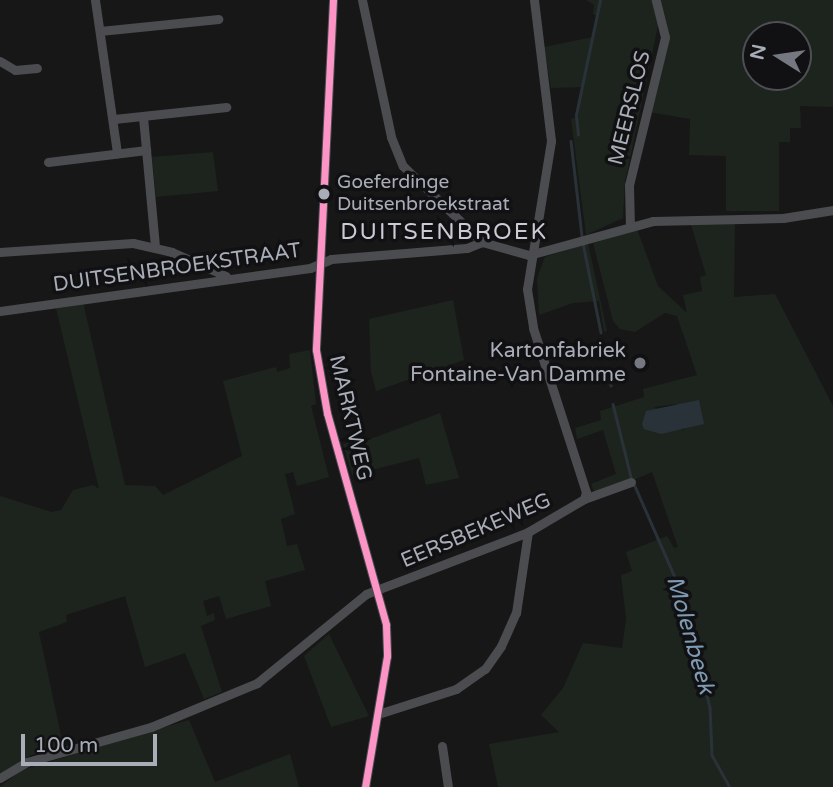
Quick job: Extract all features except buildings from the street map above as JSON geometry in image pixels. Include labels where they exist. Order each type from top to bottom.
[{"type":"street","points":[[95,0],[117,153]]},
{"type":"street","name":"MARKTWEG","points":[[333,0],[317,266],[320,382],[377,590],[388,641],[365,787]]},
{"type":"street","points":[[362,0],[396,152],[404,166],[482,242],[529,255],[630,227],[671,219],[783,218],[833,210]]},
{"type":"street","points":[[534,0],[551,141],[547,183],[529,255],[527,289],[533,328],[586,492],[584,499]]},
{"type":"street","name":"MEERSLOS","points":[[630,227],[629,185],[665,37],[656,0]]},
{"type":"street","points":[[100,31],[218,19]]},
{"type":"street","points":[[0,61],[15,71],[37,68]]},
{"type":"street","points":[[114,119],[226,107]]},
{"type":"street","points":[[143,117],[155,246]]},
{"type":"street","points":[[48,162],[146,150]]},
{"type":"street","name":"DUITSENBROEKSTRAAT","points":[[0,311],[317,266],[331,259],[467,248],[482,242]]},
{"type":"street","points":[[0,252],[133,243],[155,246],[232,277]]},
{"type":"street","name":"EERSBEKEWEG","points":[[0,778],[27,762],[151,727],[257,683],[366,594],[528,532],[584,499],[631,482]]},
{"type":"street","points":[[378,714],[456,689],[485,669],[502,646],[516,613],[528,532]]},
{"type":"street","points":[[442,746],[449,787]]},
{"type":"shaded area","points":[[586,0],[652,0],[659,21],[625,182],[623,218],[586,235],[571,119],[578,117],[582,87],[551,88],[544,47],[593,37],[597,16],[593,14],[594,5]]},
{"type":"shaded area","points":[[661,0],[833,0],[833,107],[800,106],[801,128],[790,128],[790,142],[779,142],[779,211],[726,211],[726,156],[689,155],[690,119],[649,112],[668,30]]},
{"type":"shaded area","points":[[213,152],[218,191],[156,197],[152,157]]},
{"type":"shaded area","points":[[690,221],[735,223],[734,297],[775,294],[833,406],[833,787],[498,787],[489,744],[559,732],[541,715],[563,688],[583,643],[622,648],[626,619],[621,575],[632,571],[626,552],[667,536],[674,548],[678,547],[652,472],[596,496],[591,484],[616,474],[603,430],[577,439],[575,428],[601,420],[600,411],[644,397],[643,389],[697,375],[677,316],[665,313],[635,332],[620,329],[613,321],[593,243],[637,229],[658,286],[687,313],[683,295],[702,291],[700,277],[706,275]],"holes":[[[676,404],[689,427],[682,430],[654,407]]]},
{"type":"shaded area","points":[[588,243],[607,331],[604,332],[599,301],[573,303],[539,315],[537,278],[545,257]]},
{"type":"shaded area","points":[[453,300],[464,360],[376,391],[371,372],[369,319]]},
{"type":"shaded area","points":[[83,302],[125,485],[155,486],[163,495],[242,456],[223,381],[276,367],[277,372],[290,368],[289,354],[310,350],[316,404],[311,406],[329,477],[297,486],[293,472],[285,474],[295,514],[281,519],[287,546],[297,544],[305,570],[265,581],[271,606],[226,619],[219,596],[203,601],[207,616],[214,613],[215,620],[201,626],[222,692],[204,699],[185,653],[145,667],[125,596],[66,615],[67,622],[39,632],[63,745],[31,755],[0,774],[0,496],[52,512],[61,510],[73,490],[93,485],[99,489],[55,304]]},
{"type":"shaded area","points":[[699,400],[704,424],[661,434],[644,429],[642,424],[646,411]]},
{"type":"shaded area","points":[[440,413],[459,478],[426,485],[419,458],[352,475],[343,444],[376,437]]},
{"type":"shaded area","points":[[329,634],[369,716],[331,727],[304,656]]},
{"type":"shaded area","points":[[189,720],[215,782],[290,754],[299,787],[0,787],[22,770]]},
{"type":"waterway","name":"Molenbeek","points":[[578,135],[576,115],[600,0]]},
{"type":"waterway","name":"Molenbeek","points":[[571,141],[582,236]]},
{"type":"waterway","name":"Molenbeek","points":[[583,243],[601,332]]},
{"type":"waterway","name":"Molenbeek","points":[[607,371],[611,385]]},
{"type":"waterway","name":"Molenbeek","points":[[613,404],[631,477]]},
{"type":"waterway","name":"Molenbeek","points":[[635,486],[681,591],[710,707],[712,755],[730,787]]},
{"type":"transit line","points":[[333,0],[316,350],[327,413],[386,625],[387,656],[365,787]]},
{"type":"place","name":"Goeferdinge Duitsenbroekstraat","points":[[324,194]]},
{"type":"place","name":"Kartonfabriek Fontaine-Van Damme","points":[[640,363]]},
{"type":"district","name":"DUITSENBROEK","points":[[444,232]]}]
